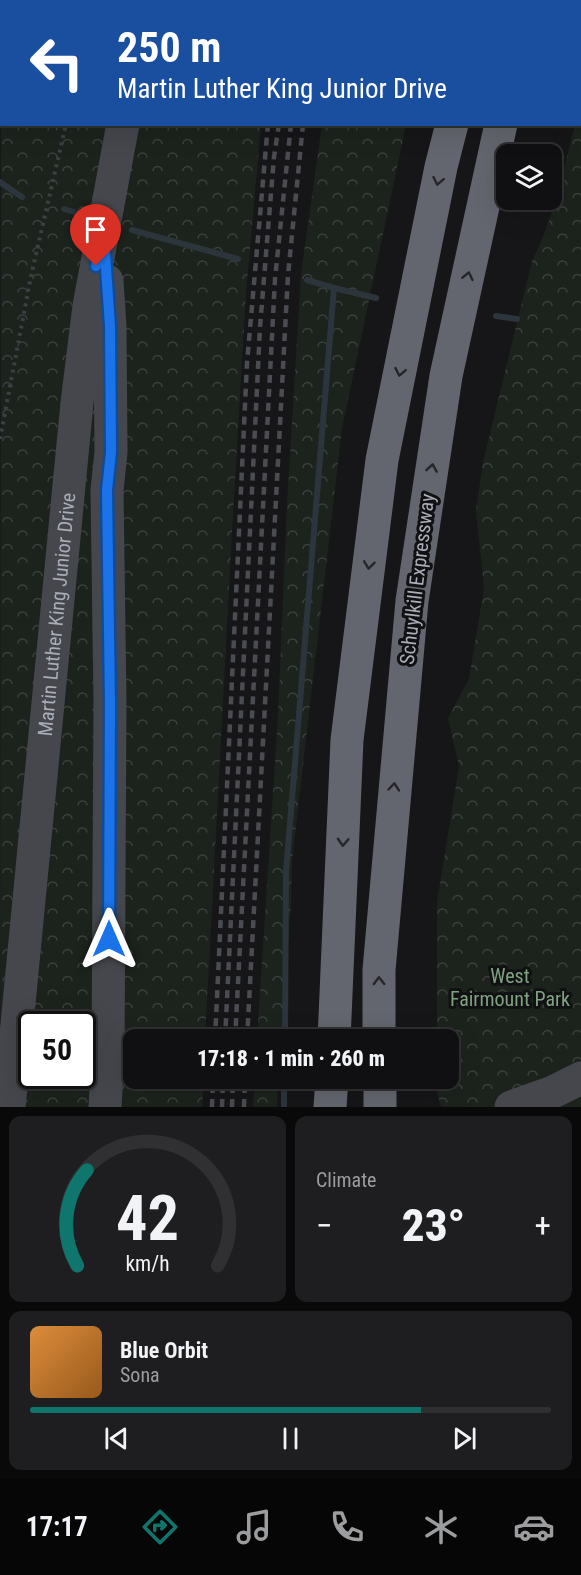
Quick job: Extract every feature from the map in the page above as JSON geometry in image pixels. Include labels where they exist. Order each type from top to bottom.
[{"type":"highway","points":[[334,1029],[347,740],[382,459],[441,167],[451,126]]},
{"type":"highway","name":"Schuylkill Expressway","points":[[379,1029],[379,970],[412,601],[446,376],[501,126]]},
{"type":"highway","points":[[330,1107],[331,1089]]},
{"type":"highway","points":[[380,1089],[380,1107]]},
{"type":"main road","name":"Martin Luther King Junior Drive","points":[[9,1107],[77,403],[89,306],[123,126]]},
{"type":"main road","points":[[103,225],[110,326],[111,452],[107,490],[110,702],[108,1034],[105,1107]]},
{"type":"main road","points":[[77,403],[107,490]]},
{"type":"main road","points":[[511,1107],[553,1092],[581,1078]]},
{"type":"path","points":[[0,439],[30,276],[66,126]]},
{"type":"green space","points":[[1,126],[261,126],[246,293],[206,1029],[123,1029],[123,1089],[203,1089],[202,1107],[0,1107]]},
{"type":"green space","points":[[322,126],[406,126],[342,428],[292,860],[282,1029],[258,1029],[278,716],[287,505],[301,274]]},
{"type":"green space","name":"West Fairmount Park","points":[[575,126],[581,126],[581,1107],[441,1107],[437,1089],[459,1089],[459,1029],[437,1029],[437,902],[459,766],[448,718],[469,679],[484,588],[476,511],[483,462],[532,261],[553,210],[562,210],[562,177]]},
{"type":"green space","points":[[254,1089],[278,1089],[277,1107],[253,1107]]},
{"type":"waterway","points":[[0,182],[22,197]]},
{"type":"waterway","points":[[64,209],[87,216]]},
{"type":"waterway","points":[[132,230],[238,259]]},
{"type":"waterway","points":[[285,1029],[286,872],[334,288],[307,280]]},
{"type":"waterway","points":[[334,288],[376,298]]},
{"type":"waterway","points":[[496,316],[517,319]]},
{"type":"waterway","points":[[284,1089],[284,1107]]},
{"type":"railway","points":[[216,1029],[247,363],[268,126]]},
{"type":"railway","points":[[226,1029],[260,327],[274,157],[279,126]]},
{"type":"railway","points":[[236,1029],[275,279],[291,126]]},
{"type":"railway","points":[[248,1029],[288,275],[303,126]]},
{"type":"railway","points":[[212,1107],[213,1089]]},
{"type":"railway","points":[[222,1107],[223,1089]]},
{"type":"railway","points":[[232,1107],[233,1089]]},
{"type":"railway","points":[[244,1107],[245,1089]]},
{"type":"route","points":[[96,266],[103,225],[110,326],[111,452],[107,490],[110,702],[109,939]]}]
